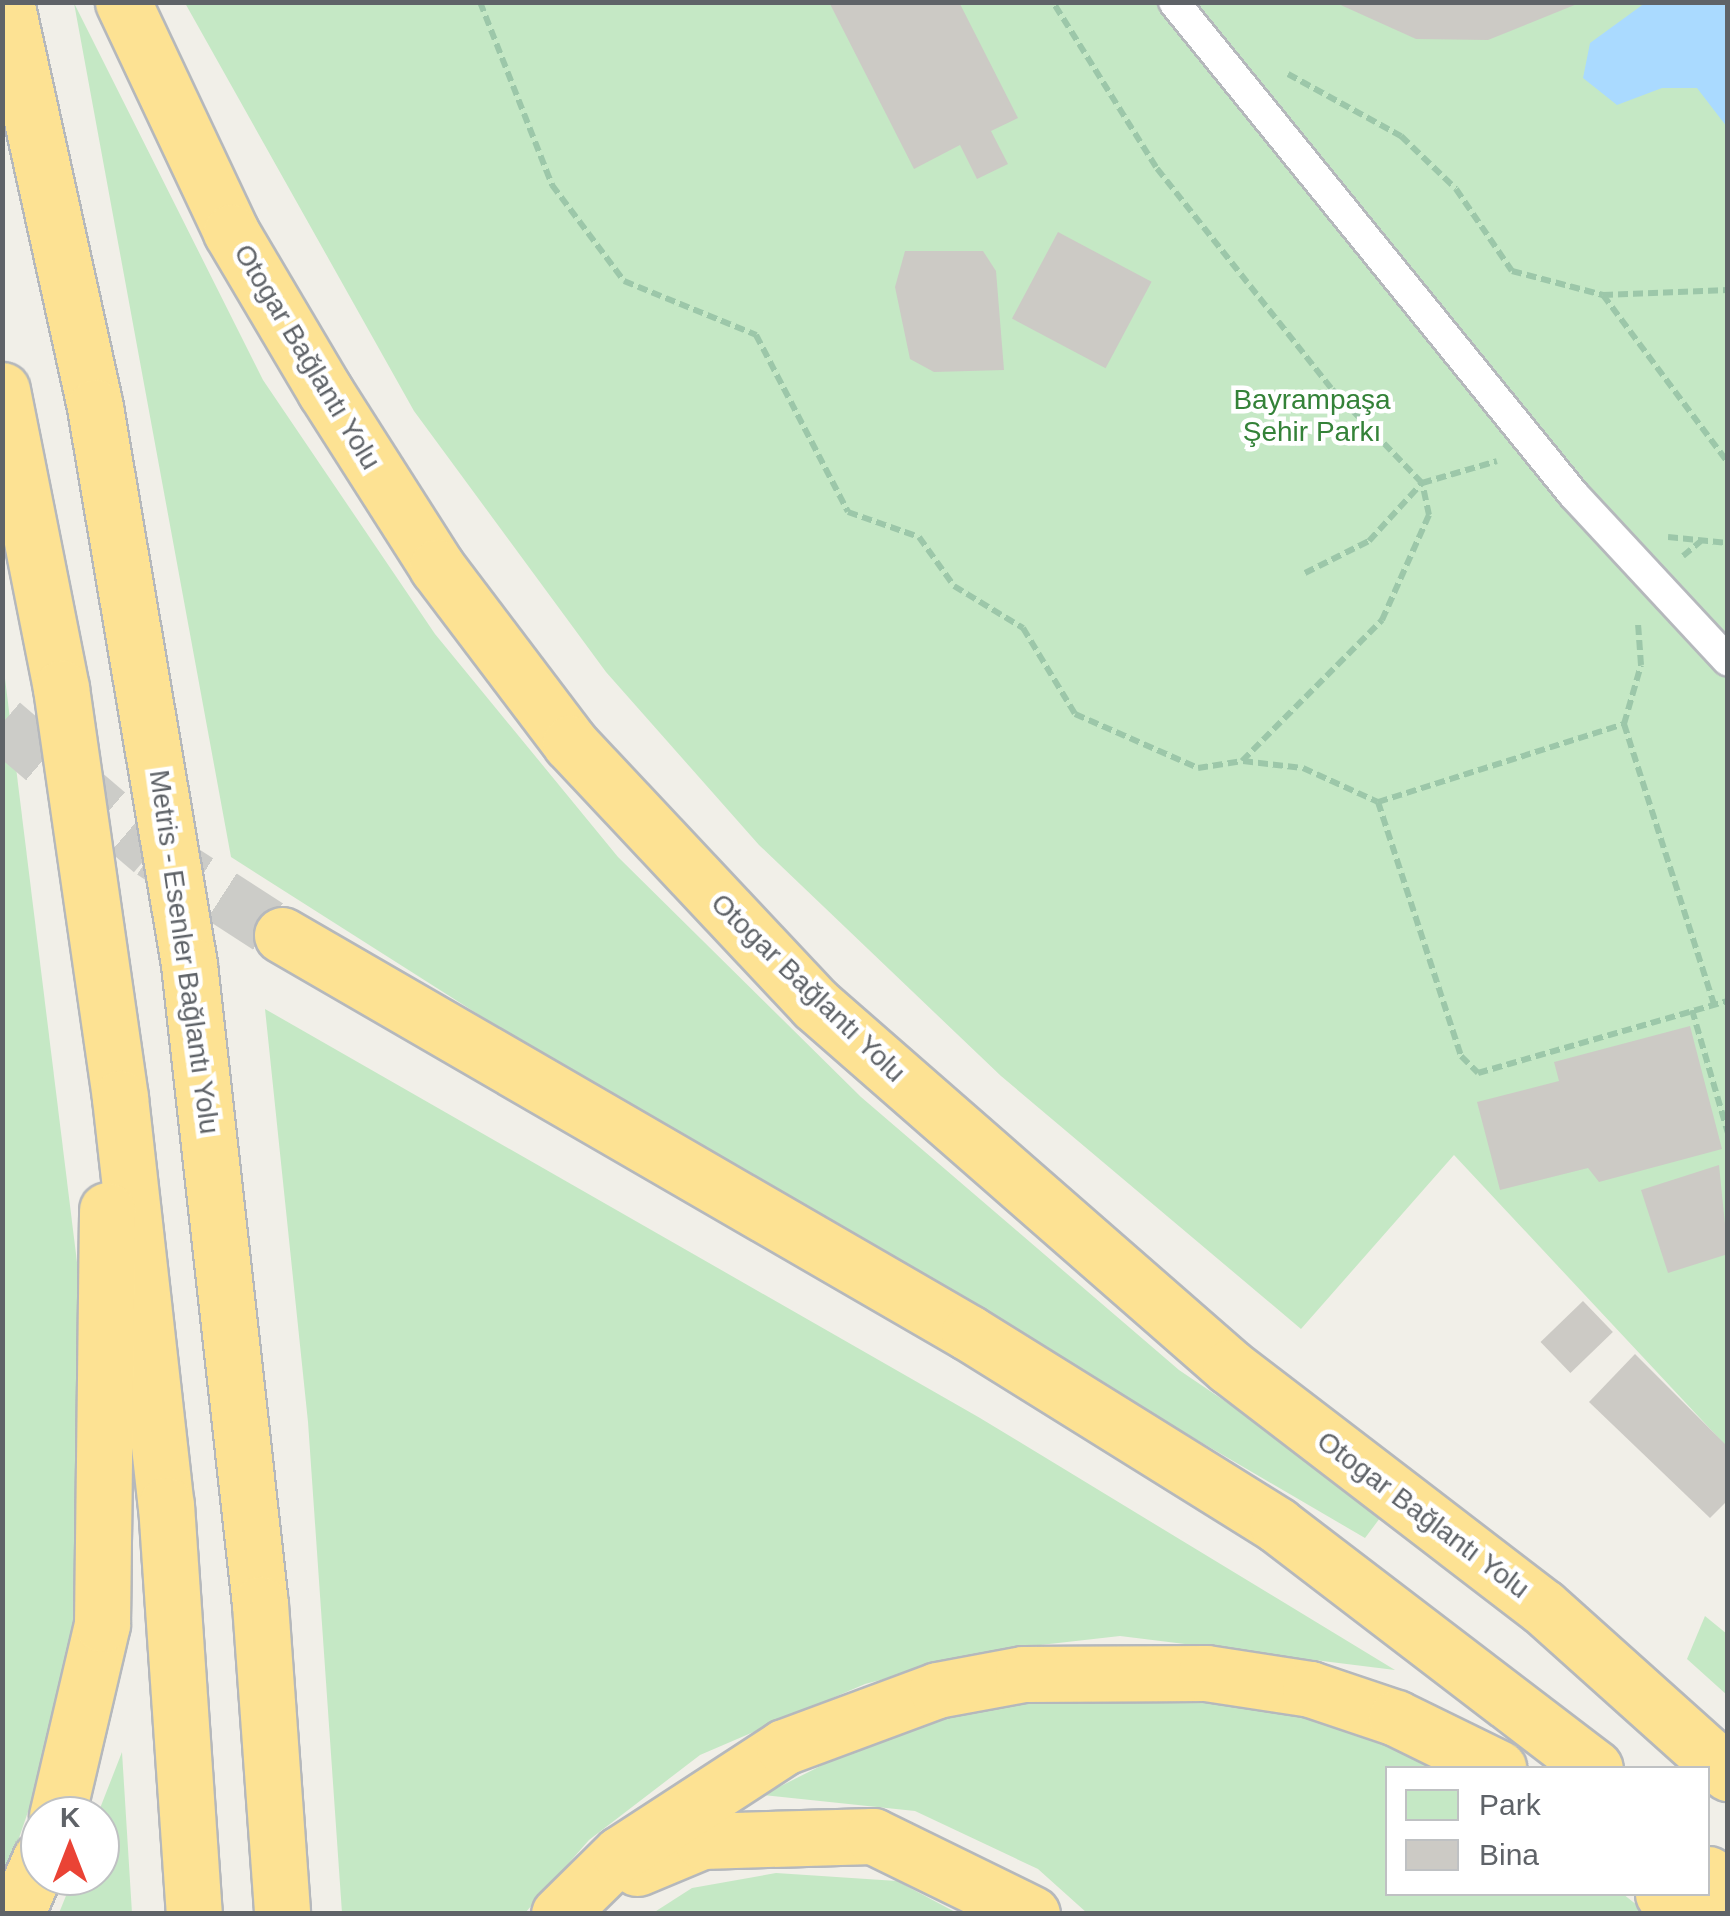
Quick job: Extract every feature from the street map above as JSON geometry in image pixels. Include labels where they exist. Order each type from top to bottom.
[{"type":"highway","name":"Metris - Esenler Bağlantı Yolu","points":[[6,2],[95,407],[190,964],[260,1604],[282,1914]]},
{"type":"highway","name":"Otogar Bağlantı Yolu","points":[[123,2],[231,232],[326,391],[437,567],[570,743],[815,1004],[1230,1367],[1543,1608],[1728,1773]]},
{"type":"highway","points":[[2,390],[88,862],[120,1098],[166,1505],[194,1914]]},
{"type":"highway","points":[[282,935],[969,1333],[1276,1526],[1591,1766]]},
{"type":"highway","points":[[62,1796],[102,1624],[104,1261],[120,1098]]},
{"type":"highway","points":[[563,1908],[620,1854],[784,1746],[937,1690],[1023,1674],[1206,1673],[1310,1690],[1396,1718],[1494,1766]]},
{"type":"highway","points":[[563,1908],[702,1841],[873,1836],[1032,1914]]},
{"type":"highway","points":[[1710,1876],[1728,1895]]},
{"type":"highway","points":[[1665,1896],[1684,1914]]},
{"type":"lane","points":[[1174,2],[1537,450],[1728,661]]},
{"type":"path","points":[[480,2],[552,185],[624,281],[756,335],[848,512],[919,537],[954,586],[1023,628],[1075,714],[1198,768],[1242,761],[1303,768],[1378,802],[1624,724],[1714,1004]]},
{"type":"path","points":[[1053,2],[1156,167],[1331,388],[1422,482],[1429,515],[1382,620],[1242,761]]},
{"type":"path","points":[[1282,71],[1401,136],[1456,189],[1512,271],[1602,294],[1728,290]]},
{"type":"path","points":[[1602,294],[1728,463]]},
{"type":"path","points":[[1305,573],[1369,542],[1422,482],[1537,450]]},
{"type":"path","points":[[1378,802],[1462,1056],[1478,1073],[1728,1000]]},
{"type":"path","points":[[1692,1010],[1728,1133]]},
{"type":"green space","points":[[74,3],[263,380],[435,634],[618,857],[861,1097],[1179,1370],[1386,1510],[1365,1538],[583,1081],[231,857]]},
{"type":"green space","name":"Bayrampaşa Şehir Parkı","points":[[185,3],[1727,3],[1727,1447],[1454,1155],[1301,1329],[1001,1076],[759,845],[606,672],[414,411]]},
{"type":"green space","points":[[2,654],[83,1311],[79,1662],[33,1796],[20,1796],[20,1835],[2,1888]]},
{"type":"green space","points":[[265,1009],[980,1418],[1395,1670],[1120,1636],[997,1650],[865,1684],[700,1755],[589,1840],[525,1913],[342,1913],[308,1422]]},
{"type":"green space","points":[[1705,1616],[1727,1634],[1727,1695],[1687,1659]]},
{"type":"green space","points":[[1140,1694],[1334,1720],[1439,1766],[1385,1766],[1385,1896],[1626,1896],[1647,1913],[1087,1913],[1038,1869],[915,1811],[763,1795],[890,1731],[1031,1700]]},
{"type":"green space","points":[[122,1752],[132,1913],[59,1913],[66,1896],[120,1896],[120,1796],[105,1796]]},
{"type":"green space","points":[[776,1873],[897,1881],[957,1913],[653,1913],[692,1888]]},
{"type":"water","points":[[1645,3],[1727,3],[1727,127],[1697,88],[1662,88],[1617,105],[1583,78],[1590,43]]},
{"type":"building","points":[[829,2],[959,2],[1018,118],[991,131],[1008,164],[977,179],[960,145],[914,169]]},
{"type":"building","points":[[1334,2],[1582,2],[1488,40],[1416,39]]},
{"type":"building","points":[[1058,232],[1152,282],[1106,368],[1012,319]]},
{"type":"building","points":[[905,251],[983,251],[996,271],[1004,370],[934,372],[910,359],[895,287]]},
{"type":"building","points":[[1690,1026],[1722,1149],[1599,1182],[1588,1168],[1500,1190],[1477,1102],[1559,1081],[1554,1062]]},
{"type":"building","points":[[1719,1165],[1728,1254],[1668,1273],[1641,1190]]},
{"type":"building","points":[[1583,1301],[1613,1332],[1570,1373],[1541,1342]]},
{"type":"building","points":[[1635,1354],[1728,1447],[1728,1500],[1710,1518],[1589,1402]]},
{"type":"tunnel","points":[[2,723],[152,851],[282,935]]}]
